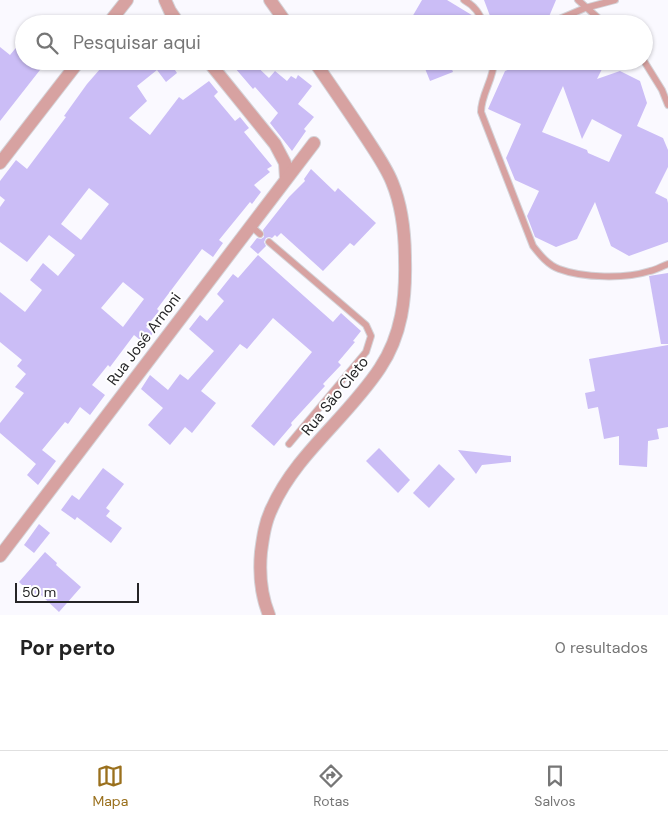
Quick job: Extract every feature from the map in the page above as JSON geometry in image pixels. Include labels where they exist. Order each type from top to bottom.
[{"type":"street","points":[[115,15],[127,0]]},
{"type":"street","points":[[165,0],[173,15]]},
{"type":"street","points":[[270,0],[281,15]]},
{"type":"street","points":[[0,163],[73,70]]},
{"type":"street","points":[[215,70],[275,144],[285,163],[286,179]]},
{"type":"street","name":"Rua São Cleto","points":[[269,615],[261,586],[260,560],[264,531],[271,509],[297,468],[380,368],[391,349],[401,322],[405,298],[405,238],[399,204],[392,182],[347,108],[320,70]]},
{"type":"street","name":"Rua José Arnoni","points":[[0,556],[314,143]]},
{"type":"lane","points":[[464,0],[472,4],[481,15]]},
{"type":"lane","points":[[578,0],[594,15]]},
{"type":"lane","points":[[569,15],[615,0]]},
{"type":"lane","points":[[493,70],[481,104],[481,112],[533,246],[542,258],[558,269],[585,275],[628,276],[651,271],[668,264]]},
{"type":"lane","points":[[650,70],[662,90],[668,106]]},
{"type":"lane","points":[[250,225],[260,234]]},
{"type":"lane","points":[[269,242],[366,325],[372,336],[366,352],[289,444]]},
{"type":"building","points":[[422,0],[447,0],[472,15],[413,15]]},
{"type":"building","points":[[484,0],[556,0],[550,15],[490,15]]},
{"type":"building","points":[[0,47],[10,55],[15,49],[15,70],[40,70],[0,121]]},
{"type":"building","points":[[99,70],[157,70],[137,86],[147,101],[129,118],[150,135],[179,97],[183,100],[209,81],[218,92],[214,96],[235,121],[240,117],[249,128],[244,132],[272,166],[267,169],[270,172],[254,185],[261,192],[252,204],[250,202],[219,240],[223,243],[213,257],[202,249],[157,309],[159,311],[146,327],[153,333],[145,344],[134,335],[110,367],[108,365],[92,385],[105,395],[90,415],[80,407],[68,424],[65,422],[42,450],[56,461],[38,485],[27,475],[36,464],[0,433],[0,423],[24,393],[15,387],[26,374],[17,366],[22,360],[0,342],[0,292],[25,312],[42,290],[30,280],[43,263],[58,276],[75,255],[49,235],[27,262],[0,242],[0,207],[5,200],[0,196],[0,181],[16,160],[27,169],[66,117],[64,116]],"holes":[[[89,188],[109,204],[81,240],[61,224]],[[123,282],[144,299],[123,327],[101,308]]]},
{"type":"building","points":[[157,70],[175,70],[177,73],[166,82]]},
{"type":"building","points":[[237,70],[261,70],[269,78],[275,71],[287,81],[291,76],[296,79],[298,75],[312,86],[298,104],[314,117],[304,129],[306,131],[292,151],[270,123],[278,113],[255,87],[253,89]]},
{"type":"building","points":[[426,70],[452,70],[453,72],[430,81]]},
{"type":"building","points":[[508,70],[602,70],[597,79],[620,71],[640,81],[647,103],[637,126],[663,138],[668,150],[668,167],[655,193],[667,199],[668,242],[629,256],[611,246],[595,202],[577,239],[556,247],[535,237],[527,216],[539,191],[515,180],[506,158],[521,124],[488,109],[505,71]],"holes":[[[563,86],[582,139],[592,119],[622,135],[609,162],[588,153],[587,150],[542,132]]]},
{"type":"building","points":[[311,169],[335,192],[338,188],[376,223],[354,246],[350,243],[323,271],[281,233],[277,237],[275,235],[272,238],[266,238],[264,242],[266,246],[258,254],[250,247],[257,238],[261,239],[264,237],[263,230],[289,197],[305,181],[304,179]]},
{"type":"building","points":[[258,255],[333,322],[341,313],[361,331],[353,341],[355,342],[338,362],[341,365],[323,384],[325,386],[291,423],[292,425],[274,446],[251,426],[312,352],[273,318],[247,349],[240,344],[201,391],[216,403],[192,433],[185,427],[170,445],[148,425],[163,408],[141,389],[150,375],[168,390],[180,374],[188,380],[214,351],[189,329],[200,315],[207,321],[224,301],[217,294],[233,274],[238,278]]},
{"type":"building","points":[[668,273],[668,344],[661,344],[649,276]]},
{"type":"building","points":[[668,345],[668,427],[657,429],[659,439],[648,441],[647,467],[619,465],[619,436],[604,439],[598,407],[588,409],[585,393],[595,391],[589,359]]},
{"type":"building","points":[[379,448],[410,480],[398,493],[366,461]]},
{"type":"building","points":[[458,450],[511,456],[511,462],[482,465],[476,474]]},
{"type":"building","points":[[439,464],[455,479],[429,508],[413,493]]},
{"type":"building","points":[[103,468],[124,484],[106,508],[110,511],[106,516],[122,528],[111,543],[77,517],[75,520],[61,510],[72,495],[79,500]]},
{"type":"building","points":[[39,524],[50,533],[34,553],[24,545]]},
{"type":"building","points":[[45,552],[57,563],[56,565],[81,587],[59,612],[41,595],[37,599],[19,582]]}]
